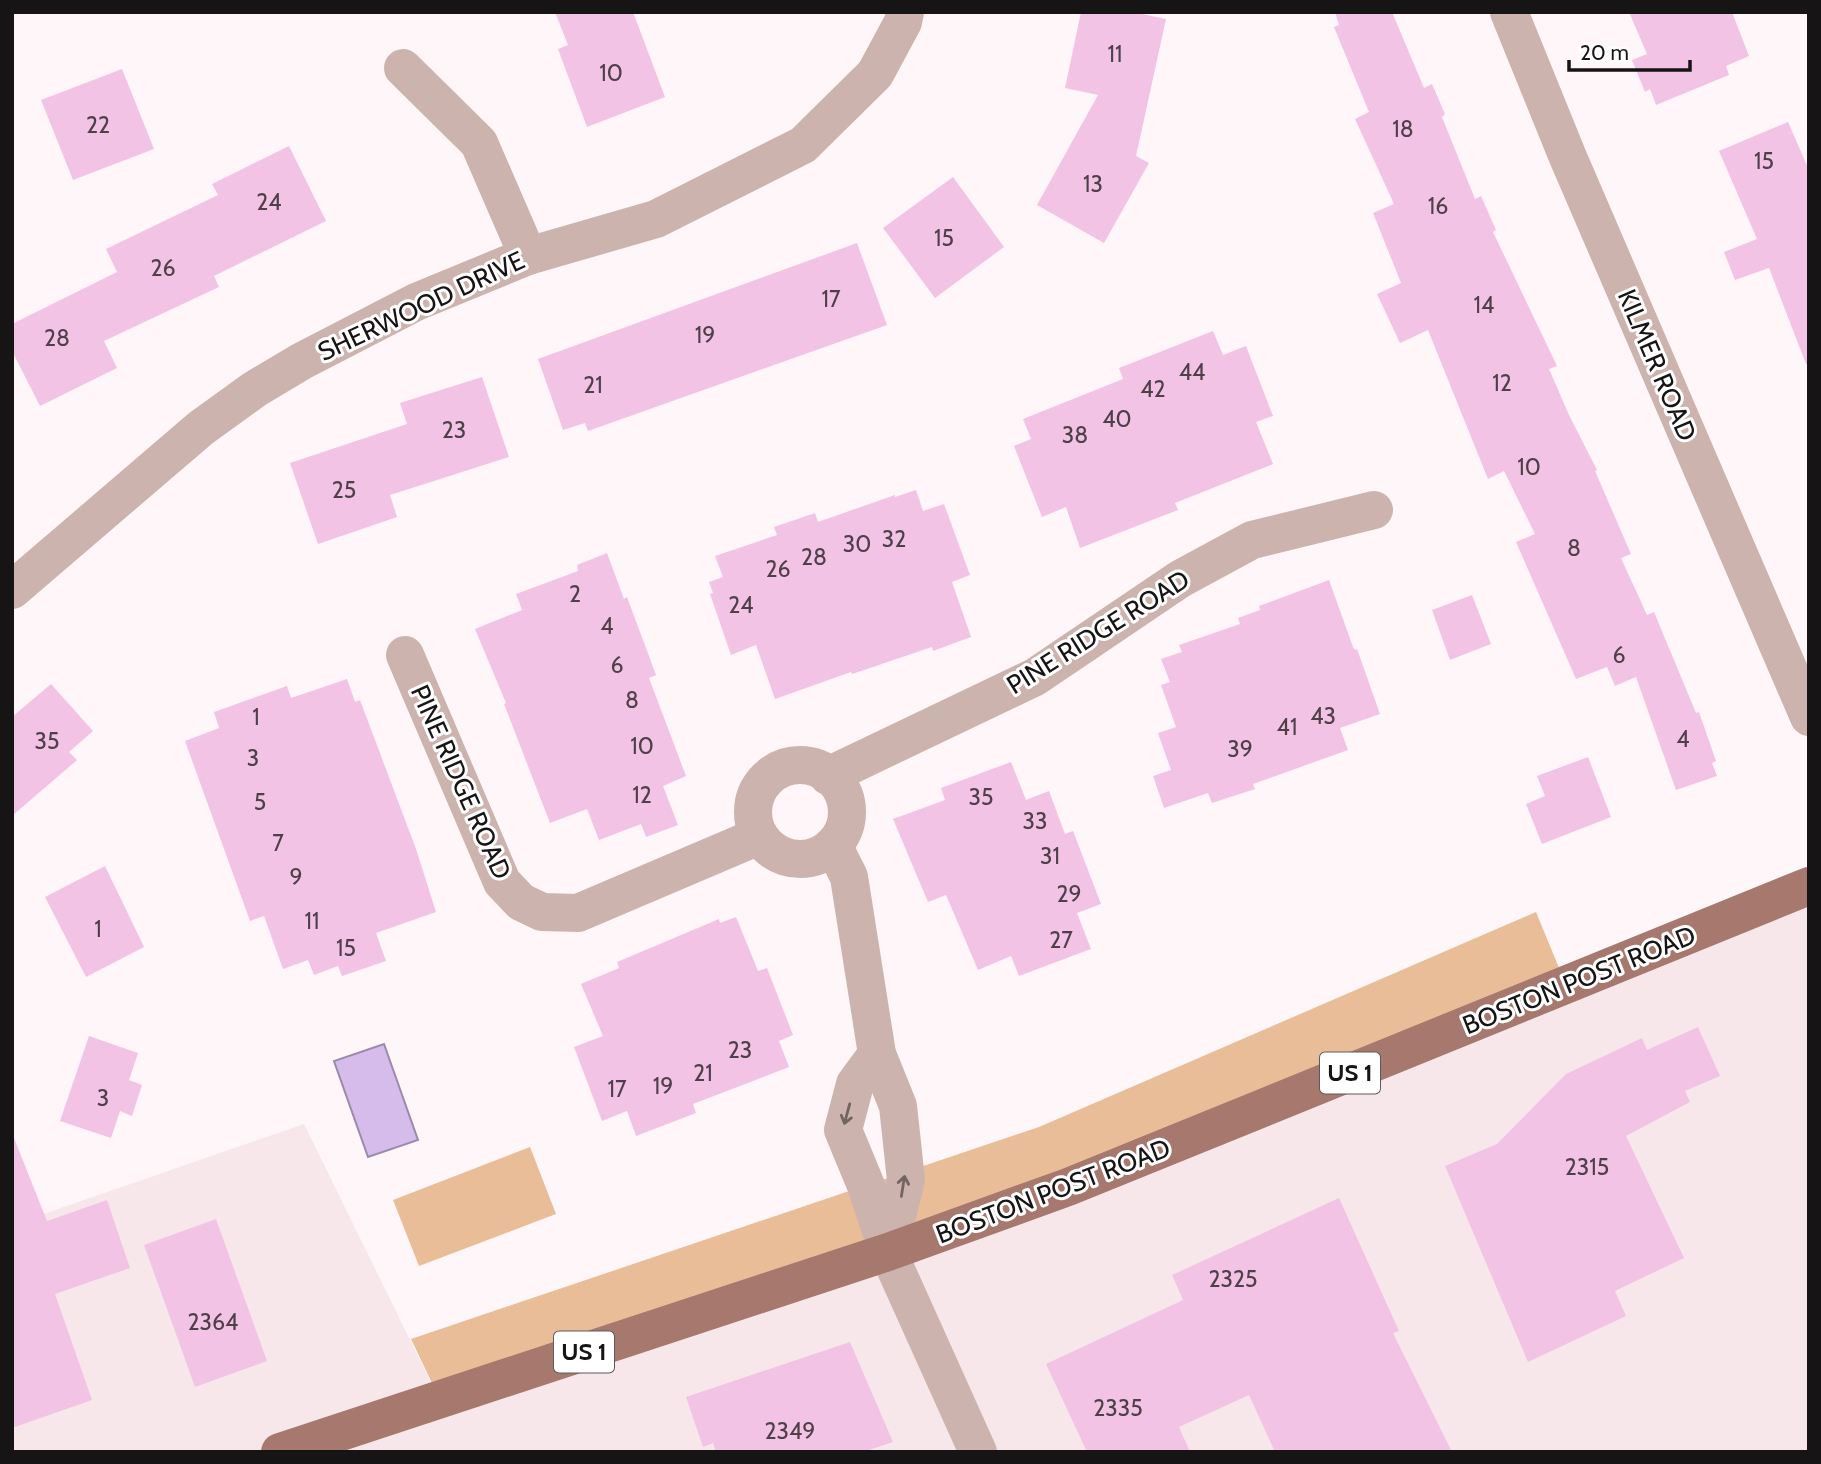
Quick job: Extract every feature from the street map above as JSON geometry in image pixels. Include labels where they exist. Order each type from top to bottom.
[{"type":"main road","name":"BOSTON POST ROAD","points":[[280,1452],[888,1252],[1137,1160],[1809,886]]},
{"type":"street","name":"SHERWOOD DRIVE","points":[[12,590],[201,428],[255,389],[302,361],[416,302],[528,256],[656,219],[803,145],[875,74],[903,22],[905,12]]},
{"type":"street","name":"KILMER ROAD","points":[[1509,12],[1567,155],[1809,717]]},
{"type":"street","points":[[403,68],[479,143],[528,256]]},
{"type":"street","name":"PINE RIDGE ROAD","points":[[828,776],[1035,677],[1180,579],[1252,540],[1374,510]]},
{"type":"street","name":"PINE RIDGE ROAD","points":[[405,655],[502,882],[520,902],[542,912],[578,913],[758,836]]},
{"type":"street","points":[[785,767],[815,767],[828,776],[840,787],[847,811],[845,827],[833,845],[819,855],[796,859],[774,851],[758,836],[752,813],[758,789],[770,775],[785,767]]},
{"type":"street","points":[[833,845],[849,877],[877,1054],[898,1106],[906,1180],[888,1252]]},
{"type":"street","points":[[877,1054],[855,1084],[843,1130],[867,1188],[888,1252],[978,1452]]},
{"type":"shaded area","points":[[1809,903],[1809,1452],[12,1452],[12,1225],[304,1124],[441,1403]]},
{"type":"shaded area","points":[[1536,912],[1571,997],[442,1404],[411,1339],[1039,1127]]},
{"type":"shaded area","points":[[384,1044],[418,1140],[368,1157],[334,1061]]},
{"type":"shaded area","points":[[530,1147],[556,1214],[419,1266],[393,1200]]},
{"type":"building","points":[[555,12],[633,12],[665,97],[587,127],[558,49],[568,45]]},
{"type":"building","points":[[1081,12],[1133,12],[1166,19],[1136,156],[1149,163],[1104,243],[1037,205],[1098,95],[1065,88]]},
{"type":"building","points":[[1335,12],[1392,12],[1424,88],[1432,84],[1445,114],[1442,117],[1475,199],[1481,196],[1496,230],[1493,232],[1557,366],[1549,369],[1597,470],[1595,471],[1631,554],[1621,558],[1647,615],[1654,612],[1696,713],[1699,712],[1716,761],[1712,763],[1717,776],[1676,790],[1636,677],[1615,686],[1607,667],[1576,679],[1516,542],[1535,534],[1504,471],[1488,479],[1428,330],[1400,343],[1377,294],[1401,283],[1373,213],[1394,204],[1355,119],[1369,112],[1334,27],[1339,25]]},
{"type":"building","points":[[1629,12],[1732,12],[1749,56],[1726,66],[1729,75],[1656,105],[1650,89],[1645,92],[1632,60],[1647,54]]},
{"type":"building","points":[[122,69],[154,149],[73,180],[41,100]]},
{"type":"building","points":[[1788,122],[1809,170],[1809,364],[1806,364],[1769,268],[1735,280],[1724,252],[1757,239],[1719,151]]},
{"type":"building","points":[[289,146],[326,221],[214,276],[219,287],[104,341],[117,368],[40,406],[12,351],[12,324],[117,272],[106,249],[218,195],[212,184]]},
{"type":"building","points":[[953,177],[1004,247],[935,298],[883,228]]},
{"type":"building","points":[[857,243],[887,325],[588,431],[585,423],[563,430],[538,359]]},
{"type":"building","points":[[1213,331],[1223,355],[1246,346],[1273,416],[1256,422],[1273,464],[1175,503],[1178,510],[1080,548],[1066,507],[1042,517],[1014,446],[1031,439],[1023,419],[1123,379],[1119,368]]},
{"type":"building","points":[[482,377],[509,457],[390,495],[397,517],[318,544],[290,463],[407,424],[400,403]]},
{"type":"building","points":[[916,490],[923,511],[944,504],[970,575],[952,582],[971,637],[933,651],[932,647],[852,674],[851,672],[775,699],[756,645],[731,655],[710,594],[713,593],[709,582],[723,577],[715,556],[777,535],[774,527],[815,513],[818,522]]},
{"type":"building","points":[[607,553],[624,599],[627,597],[656,675],[649,678],[686,776],[663,786],[678,825],[646,837],[641,824],[599,840],[587,809],[550,823],[504,704],[506,703],[475,629],[522,610],[516,594],[578,571],[577,565]]},
{"type":"building","points":[[1329,580],[1380,714],[1340,728],[1348,750],[1253,784],[1255,789],[1212,803],[1208,793],[1164,808],[1153,776],[1171,770],[1158,733],[1176,727],[1161,685],[1170,682],[1161,659],[1182,652],[1179,645],[1240,624],[1238,618],[1260,610],[1259,606]]},
{"type":"building","points":[[1472,595],[1491,644],[1450,660],[1432,610]]},
{"type":"building","points":[[347,679],[355,702],[360,700],[416,849],[436,912],[376,933],[386,961],[342,976],[338,966],[314,975],[308,960],[283,969],[264,916],[250,921],[185,741],[219,728],[214,712],[287,686],[291,698]]},
{"type":"building","points":[[51,684],[93,731],[69,752],[77,760],[12,816],[12,717]]},
{"type":"building","points":[[1588,757],[1611,817],[1542,844],[1526,804],[1545,796],[1537,776]]},
{"type":"building","points":[[1011,762],[1026,800],[1049,791],[1065,834],[1073,831],[1101,904],[1077,913],[1091,949],[1019,976],[1011,956],[978,970],[946,895],[928,902],[893,819],[945,800],[941,788]]},
{"type":"building","points":[[105,866],[144,947],[86,977],[45,897]]},
{"type":"building","points":[[736,917],[758,971],[767,968],[793,1035],[779,1041],[789,1067],[693,1104],[696,1113],[636,1136],[627,1111],[602,1121],[574,1047],[603,1036],[581,984],[619,968],[617,962],[719,919],[720,923]]},
{"type":"building","points":[[1698,1027],[1720,1076],[1685,1091],[1690,1102],[1626,1136],[1684,1258],[1615,1291],[1626,1316],[1528,1362],[1445,1166],[1497,1144],[1566,1074],[1642,1038],[1647,1050]]},
{"type":"building","points":[[89,1036],[138,1053],[129,1080],[142,1085],[132,1116],[120,1111],[111,1138],[60,1121]]},
{"type":"building","points":[[14,1138],[47,1221],[107,1200],[130,1268],[55,1294],[92,1400],[12,1428]]},
{"type":"building","points":[[1339,1198],[1399,1331],[1393,1333],[1452,1452],[1275,1452],[1249,1395],[1179,1427],[1190,1452],[1087,1452],[1046,1364],[1183,1300],[1172,1275]]},
{"type":"building","points":[[216,1219],[267,1361],[195,1387],[144,1245]]},
{"type":"building","points":[[850,1342],[893,1442],[863,1452],[716,1452],[713,1443],[703,1447],[686,1397]]}]
